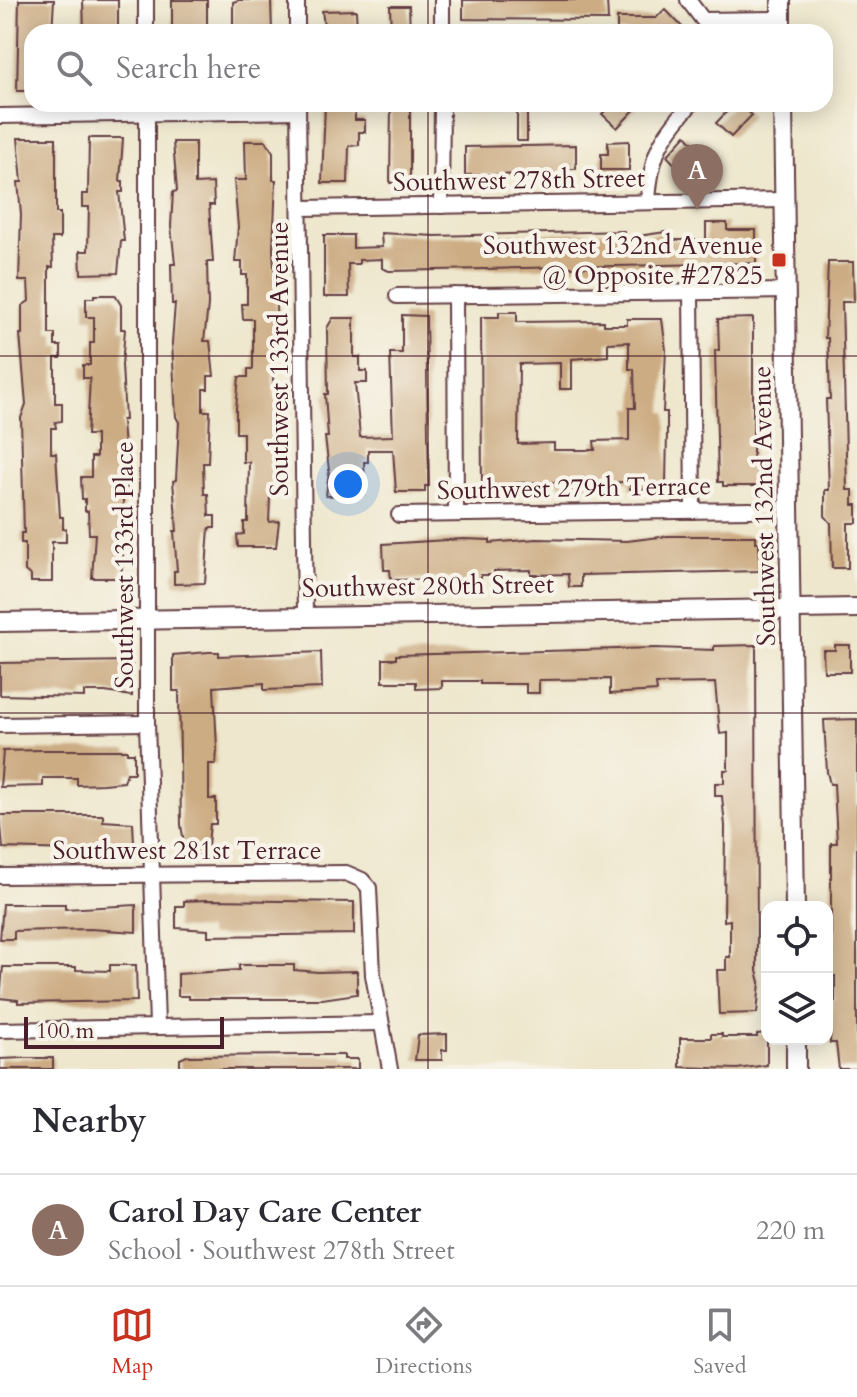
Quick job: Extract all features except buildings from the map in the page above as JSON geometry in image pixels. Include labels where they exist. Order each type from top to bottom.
[{"type":"street","points":[[146,0],[146,24]]},
{"type":"street","points":[[297,0],[297,24]]},
{"type":"street","points":[[442,0],[442,24]]},
{"type":"street","points":[[688,0],[704,24]]},
{"type":"street","points":[[722,24],[781,17]]},
{"type":"street","points":[[0,116],[98,112]]},
{"type":"street","name":"Southwest 133rd Place","points":[[147,112],[147,723],[157,1025]]},
{"type":"street","name":"Southwest 133rd Avenue","points":[[298,112],[302,208],[305,614]]},
{"type":"street","points":[[441,206],[442,112]]},
{"type":"street","points":[[648,201],[655,152],[666,131],[684,112]]},
{"type":"street","name":"Southwest 132nd Avenue","points":[[783,112],[795,901]]},
{"type":"street","name":"Southwest 278th Street","points":[[302,208],[785,200]]},
{"type":"street","points":[[397,296],[786,291]]},
{"type":"street","points":[[691,292],[693,511]]},
{"type":"street","points":[[455,295],[456,513]]},
{"type":"street","name":"Southwest 279th Terrace","points":[[399,515],[751,510]]},
{"type":"street","name":"Southwest 280th Street","points":[[0,622],[305,614],[857,608]]},
{"type":"street","points":[[0,725],[147,723]]},
{"type":"street","name":"Southwest 281st Terrace","points":[[0,876],[346,873],[362,880],[369,888],[373,975],[380,1023]]},
{"type":"street","points":[[0,1030],[380,1023],[390,1069]]},
{"type":"street","points":[[796,1045],[796,1069]]},
{"type":"place","name":"Carol Day Care Center","points":[[697,210]]},
{"type":"place","name":"Southwest 132nd Avenue @ Opposite #27825","points":[[779,260]]}]
